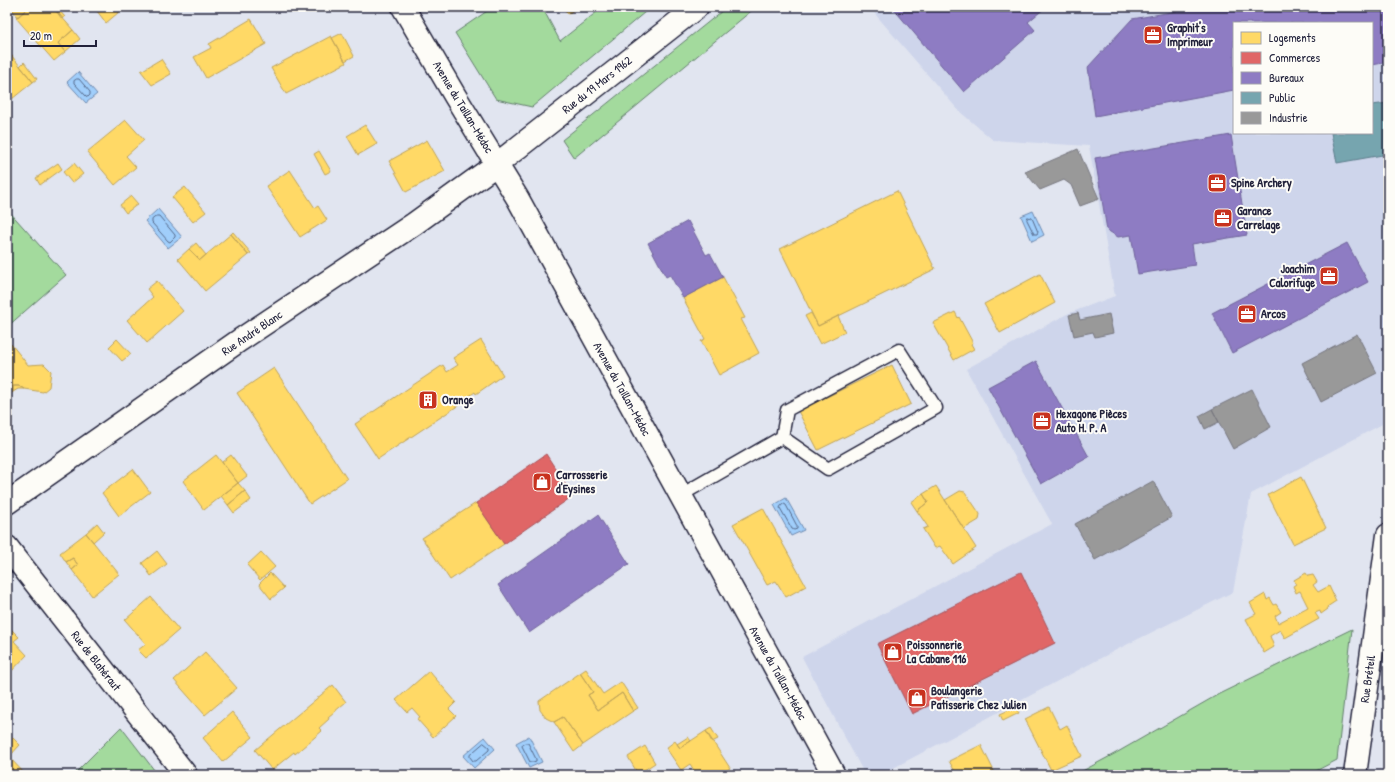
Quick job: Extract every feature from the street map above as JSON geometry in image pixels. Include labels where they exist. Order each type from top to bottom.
[{"type":"street","name":"Avenue du Taillan-Médoc","points":[[403,7],[518,199],[834,775]]},
{"type":"street","name":"Rue du 19 Mars 1962","points":[[497,164],[697,7]]},
{"type":"street","name":"Rue André Blanc","points":[[7,503],[240,340],[414,224],[497,164]]},
{"type":"street","name":"Rue Bréteil","points":[[1355,775],[1388,535]]},
{"type":"street","name":"Rue de Blahéraut","points":[[7,547],[186,775]]},
{"type":"lane","points":[[681,495],[782,436],[787,410],[899,350],[936,408],[828,469],[782,436]]},
{"type":"shaded area","points":[[869,7],[1388,7],[1388,421],[1251,494],[1233,592],[1118,649],[880,775],[865,775],[802,657],[1052,524],[966,369],[1067,314],[1115,296],[1089,146],[993,140],[959,111]]},
{"type":"green space","points":[[493,7],[542,7],[560,41],[603,7],[651,7],[532,107],[496,99],[455,33]]},
{"type":"green space","points":[[727,7],[756,7],[574,158],[562,140]]},
{"type":"green space","points":[[7,209],[66,275],[7,327]]},
{"type":"green space","points":[[1352,629],[1337,760],[1308,775],[1075,775],[1219,694]]},
{"type":"green space","points":[[121,727],[158,775],[73,775]]},
{"type":"water","points":[[78,72],[97,94],[86,103],[67,82]]},
{"type":"water","points":[[158,209],[182,237],[168,248],[145,221]]},
{"type":"water","points":[[1033,211],[1044,235],[1032,241],[1021,216]]},
{"type":"water","points":[[786,498],[804,530],[791,536],[774,505]]},
{"type":"water","points":[[529,736],[542,762],[529,768],[516,743]]},
{"type":"water","points":[[485,737],[495,749],[474,768],[463,756]]},
{"type":"building: Logements","points":[[10,7],[29,7],[18,17]]},
{"type":"building: Logements","points":[[29,7],[53,7],[73,30],[58,43],[65,52],[54,61],[16,18]]},
{"type":"building: Logements","points":[[94,7],[125,7],[106,23]]},
{"type":"building: Logements","points":[[478,7],[488,7],[480,11]]},
{"type":"building: Logements","points":[[563,7],[578,7],[568,14]]},
{"type":"building: Logements","points":[[58,9],[65,17],[62,19],[56,11]]},
{"type":"building: Logements","points":[[251,19],[266,44],[206,78],[194,57],[211,48],[209,44]]},
{"type":"building: Logements","points":[[73,30],[80,39],[65,52],[58,43]]},
{"type":"building: Logements","points":[[342,33],[354,56],[345,61],[332,38]]},
{"type":"building: Logements","points":[[331,36],[346,63],[286,94],[271,68]]},
{"type":"building: Logements","points":[[7,50],[33,82],[7,103]]},
{"type":"building: Logements","points":[[161,59],[171,74],[152,85],[141,71]]},
{"type":"building: Logements","points":[[24,62],[37,79],[33,82],[20,66]]},
{"type":"building: Logements","points":[[126,120],[144,140],[126,156],[136,167],[115,185],[87,152]]},
{"type":"building: Logements","points":[[365,125],[377,144],[358,155],[347,136]]},
{"type":"building: Logements","points":[[427,140],[445,171],[406,192],[389,161]]},
{"type":"building: Logements","points":[[319,151],[331,171],[325,174],[314,154]]},
{"type":"building: Logements","points":[[58,163],[62,169],[40,185],[36,178]]},
{"type":"building: Logements","points":[[74,163],[83,174],[72,183],[63,172]]},
{"type":"building: Logements","points":[[290,170],[315,208],[318,206],[327,220],[300,237],[266,186]]},
{"type":"building: Logements","points":[[185,187],[206,212],[193,222],[172,197]]},
{"type":"building: Logements","points":[[897,191],[935,269],[818,326],[780,249]]},
{"type":"building: Logements","points":[[131,196],[138,204],[126,213],[120,205]]},
{"type":"building: Logements","points":[[233,232],[251,253],[248,255],[231,234]]},
{"type":"building: Logements","points":[[231,234],[248,255],[205,291],[178,259],[189,249],[200,260]]},
{"type":"building: Logements","points":[[196,243],[206,255],[200,260],[189,249]]},
{"type":"building: Logements","points":[[1040,274],[1055,303],[1000,333],[984,304]]},
{"type":"building: Logements","points":[[723,277],[745,318],[741,319],[759,353],[719,375],[701,341],[705,339],[683,298]]},
{"type":"building: Logements","points":[[157,281],[183,311],[147,343],[127,320],[153,297],[147,289]]},
{"type":"building: Logements","points":[[955,312],[973,343],[971,344],[974,349],[954,360],[933,323]]},
{"type":"building: Logements","points":[[811,313],[818,326],[838,316],[845,332],[820,344],[805,316]]},
{"type":"building: Logements","points":[[117,339],[131,354],[122,361],[109,347]]},
{"type":"building: Logements","name":"Orange","points":[[481,340],[503,375],[476,394],[475,392],[465,399],[465,401],[378,459],[355,424],[443,365],[447,372],[458,365],[453,358]]},
{"type":"building: Logements","points":[[11,344],[28,365],[44,364],[51,371],[49,387],[43,392],[13,386],[13,392],[7,398],[7,347]]},
{"type":"building: Logements","points":[[892,365],[911,404],[818,450],[798,411]]},
{"type":"building: Logements","points":[[274,368],[347,479],[310,504],[237,393]]},
{"type":"building: Logements","points":[[13,386],[19,386],[24,389],[18,389],[13,392]]},
{"type":"building: Logements","points":[[216,455],[238,483],[204,510],[183,481]]},
{"type":"building: Logements","points":[[231,455],[247,476],[238,483],[222,462]]},
{"type":"building: Logements","points":[[133,469],[150,492],[119,516],[102,493]]},
{"type":"building: Logements","points":[[1301,477],[1326,528],[1293,544],[1268,495]]},
{"type":"building: Logements","points":[[238,483],[245,491],[228,505],[221,496]]},
{"type":"building: Logements","points":[[936,486],[976,548],[953,564],[940,546],[935,548],[923,529],[928,527],[917,511],[928,502],[923,494]]},
{"type":"building: Logements","points":[[245,491],[251,500],[234,513],[228,505]]},
{"type":"building: Logements","points":[[960,491],[965,492],[980,514],[979,520],[964,529],[945,500]]},
{"type":"building: Logements","points":[[923,494],[928,502],[917,511],[911,502]]},
{"type":"building: Logements","points":[[476,503],[504,544],[450,580],[422,538]]},
{"type":"building: Logements","points":[[763,508],[806,586],[786,597],[776,581],[767,585],[733,524]]},
{"type":"building: Logements","points":[[97,523],[104,532],[93,542],[86,533]]},
{"type":"building: Logements","points":[[86,533],[119,574],[92,596],[72,570],[78,565],[73,558],[66,562],[60,553]]},
{"type":"building: Logements","points":[[157,551],[167,564],[151,576],[142,563]]},
{"type":"building: Logements","points":[[261,552],[275,567],[260,580],[247,565]]},
{"type":"building: Logements","points":[[73,558],[78,565],[72,570],[66,562]]},
{"type":"building: Logements","points":[[270,573],[284,588],[271,599],[259,584]]},
{"type":"building: Logements","points":[[1306,573],[1308,576],[1313,575],[1317,582],[1313,585],[1318,592],[1329,586],[1336,601],[1327,607],[1328,609],[1321,614],[1320,611],[1315,613],[1319,619],[1285,638],[1280,630],[1270,636],[1274,647],[1264,653],[1246,619],[1256,614],[1250,603],[1265,594],[1267,600],[1270,598],[1281,612],[1275,616],[1278,623],[1308,607],[1300,591],[1296,593],[1293,586],[1296,584],[1294,580]]},
{"type":"building: Logements","points":[[151,597],[179,630],[146,658],[138,650],[146,644],[125,620]]},
{"type":"building: Logements","points":[[7,625],[19,637],[14,641],[27,655],[7,676]]},
{"type":"building: Logements","points":[[205,652],[237,688],[205,715],[174,680]]},
{"type":"building: Logements","points":[[586,669],[603,694],[621,682],[638,708],[633,711],[622,693],[598,710],[588,695],[593,692],[580,673]]},
{"type":"building: Logements","points":[[429,671],[456,702],[449,709],[456,716],[433,737],[417,719],[420,717],[412,708],[407,712],[396,700]]},
{"type":"building: Logements","points":[[580,673],[593,692],[588,695],[598,710],[622,693],[633,711],[583,745],[563,717],[554,722],[546,718],[540,710],[539,701]]},
{"type":"building: Logements","points":[[333,685],[346,702],[328,717],[329,719],[319,728],[322,731],[295,754],[294,752],[272,770],[255,750]]},
{"type":"building: Logements","points":[[1016,707],[1019,713],[1003,721],[1000,714]]},
{"type":"building: Logements","points":[[1049,707],[1060,729],[1067,725],[1082,756],[1051,770],[1025,719]]},
{"type":"building: Logements","points":[[232,712],[253,737],[223,762],[203,738]]},
{"type":"building: Logements","points":[[563,717],[583,745],[574,752],[554,722]]},
{"type":"building: Logements","points":[[711,728],[718,739],[712,742],[706,731]]},
{"type":"building: Logements","points":[[706,731],[730,768],[720,775],[697,775],[690,764],[681,770],[666,748],[675,741],[680,748]]},
{"type":"building: Logements","points":[[8,733],[20,745],[9,757],[26,775],[7,775]]},
{"type":"building: Logements","points":[[688,737],[691,741],[680,748],[677,744]]},
{"type":"building: Logements","points":[[981,745],[996,775],[957,775],[949,761]]},
{"type":"building: Logements","points":[[645,746],[655,763],[638,774],[628,757]]},
{"type":"building: Commerces","points":[[546,454],[573,496],[504,544],[476,503]]},
{"type":"building: Commerces","points":[[1021,572],[1055,643],[912,714],[877,644]]},
{"type":"building: Bureaux","points":[[892,7],[1046,7],[1028,22],[1035,30],[964,92]]},
{"type":"building: Bureaux","points":[[1200,7],[1388,7],[1388,62],[1373,65],[1373,22],[1233,22],[1233,90],[1095,116],[1088,67],[1132,19]]},
{"type":"building: Bureaux","points":[[1231,135],[1247,235],[1192,244],[1195,265],[1138,274],[1131,235],[1118,237],[1107,230],[1095,158]]},
{"type":"building: Bureaux","points":[[688,221],[706,255],[710,253],[723,277],[683,298],[670,275],[666,277],[648,243]]},
{"type":"building: Bureaux","points":[[1347,243],[1368,282],[1232,353],[1212,313]]},
{"type":"building: Bureaux","points":[[1036,361],[1089,457],[1041,484],[988,387]]},
{"type":"building: Bureaux","points":[[598,515],[629,564],[529,633],[498,585]]},
{"type":"building: Public","points":[[1388,103],[1388,154],[1337,163],[1331,134],[1373,134],[1373,105]]},
{"type":"building: Industrie","points":[[1184,7],[1200,7],[1184,10]]},
{"type":"building: Industrie","points":[[1078,149],[1099,199],[1080,206],[1071,185],[1064,180],[1040,190],[1025,172]]},
{"type":"building: Industrie","points":[[1078,313],[1080,320],[1109,314],[1113,333],[1095,337],[1093,332],[1074,336],[1069,315]]},
{"type":"building: Industrie","points":[[1357,334],[1377,373],[1321,402],[1302,363]]},
{"type":"building: Industrie","points":[[1252,389],[1271,427],[1233,449],[1212,409]]},
{"type":"building: Industrie","points":[[1212,409],[1219,422],[1205,429],[1199,416]]},
{"type":"building: Industrie","points":[[1153,481],[1172,517],[1095,560],[1075,524]]},
{"type":"place","name":"Graphit's Imprimeur","points":[[1153,35]]},
{"type":"place","name":"Spine Archery","points":[[1217,183]]},
{"type":"place","name":"Garance Carrelage","points":[[1223,218]]},
{"type":"place","name":"Joachim Calorifuge","points":[[1329,276]]},
{"type":"place","name":"Arcos","points":[[1247,314]]},
{"type":"place","name":"Orange","points":[[428,400]]},
{"type":"place","name":"Hexagone Pièces Auto H. P. A","points":[[1042,421]]},
{"type":"place","name":"Carrosserie d'Eysines","points":[[542,482]]},
{"type":"place","name":"Poissonnerie La Cabane 116","points":[[893,652]]},
{"type":"place","name":"Boulangerie Patisserie Chez Julien","points":[[917,698]]}]
